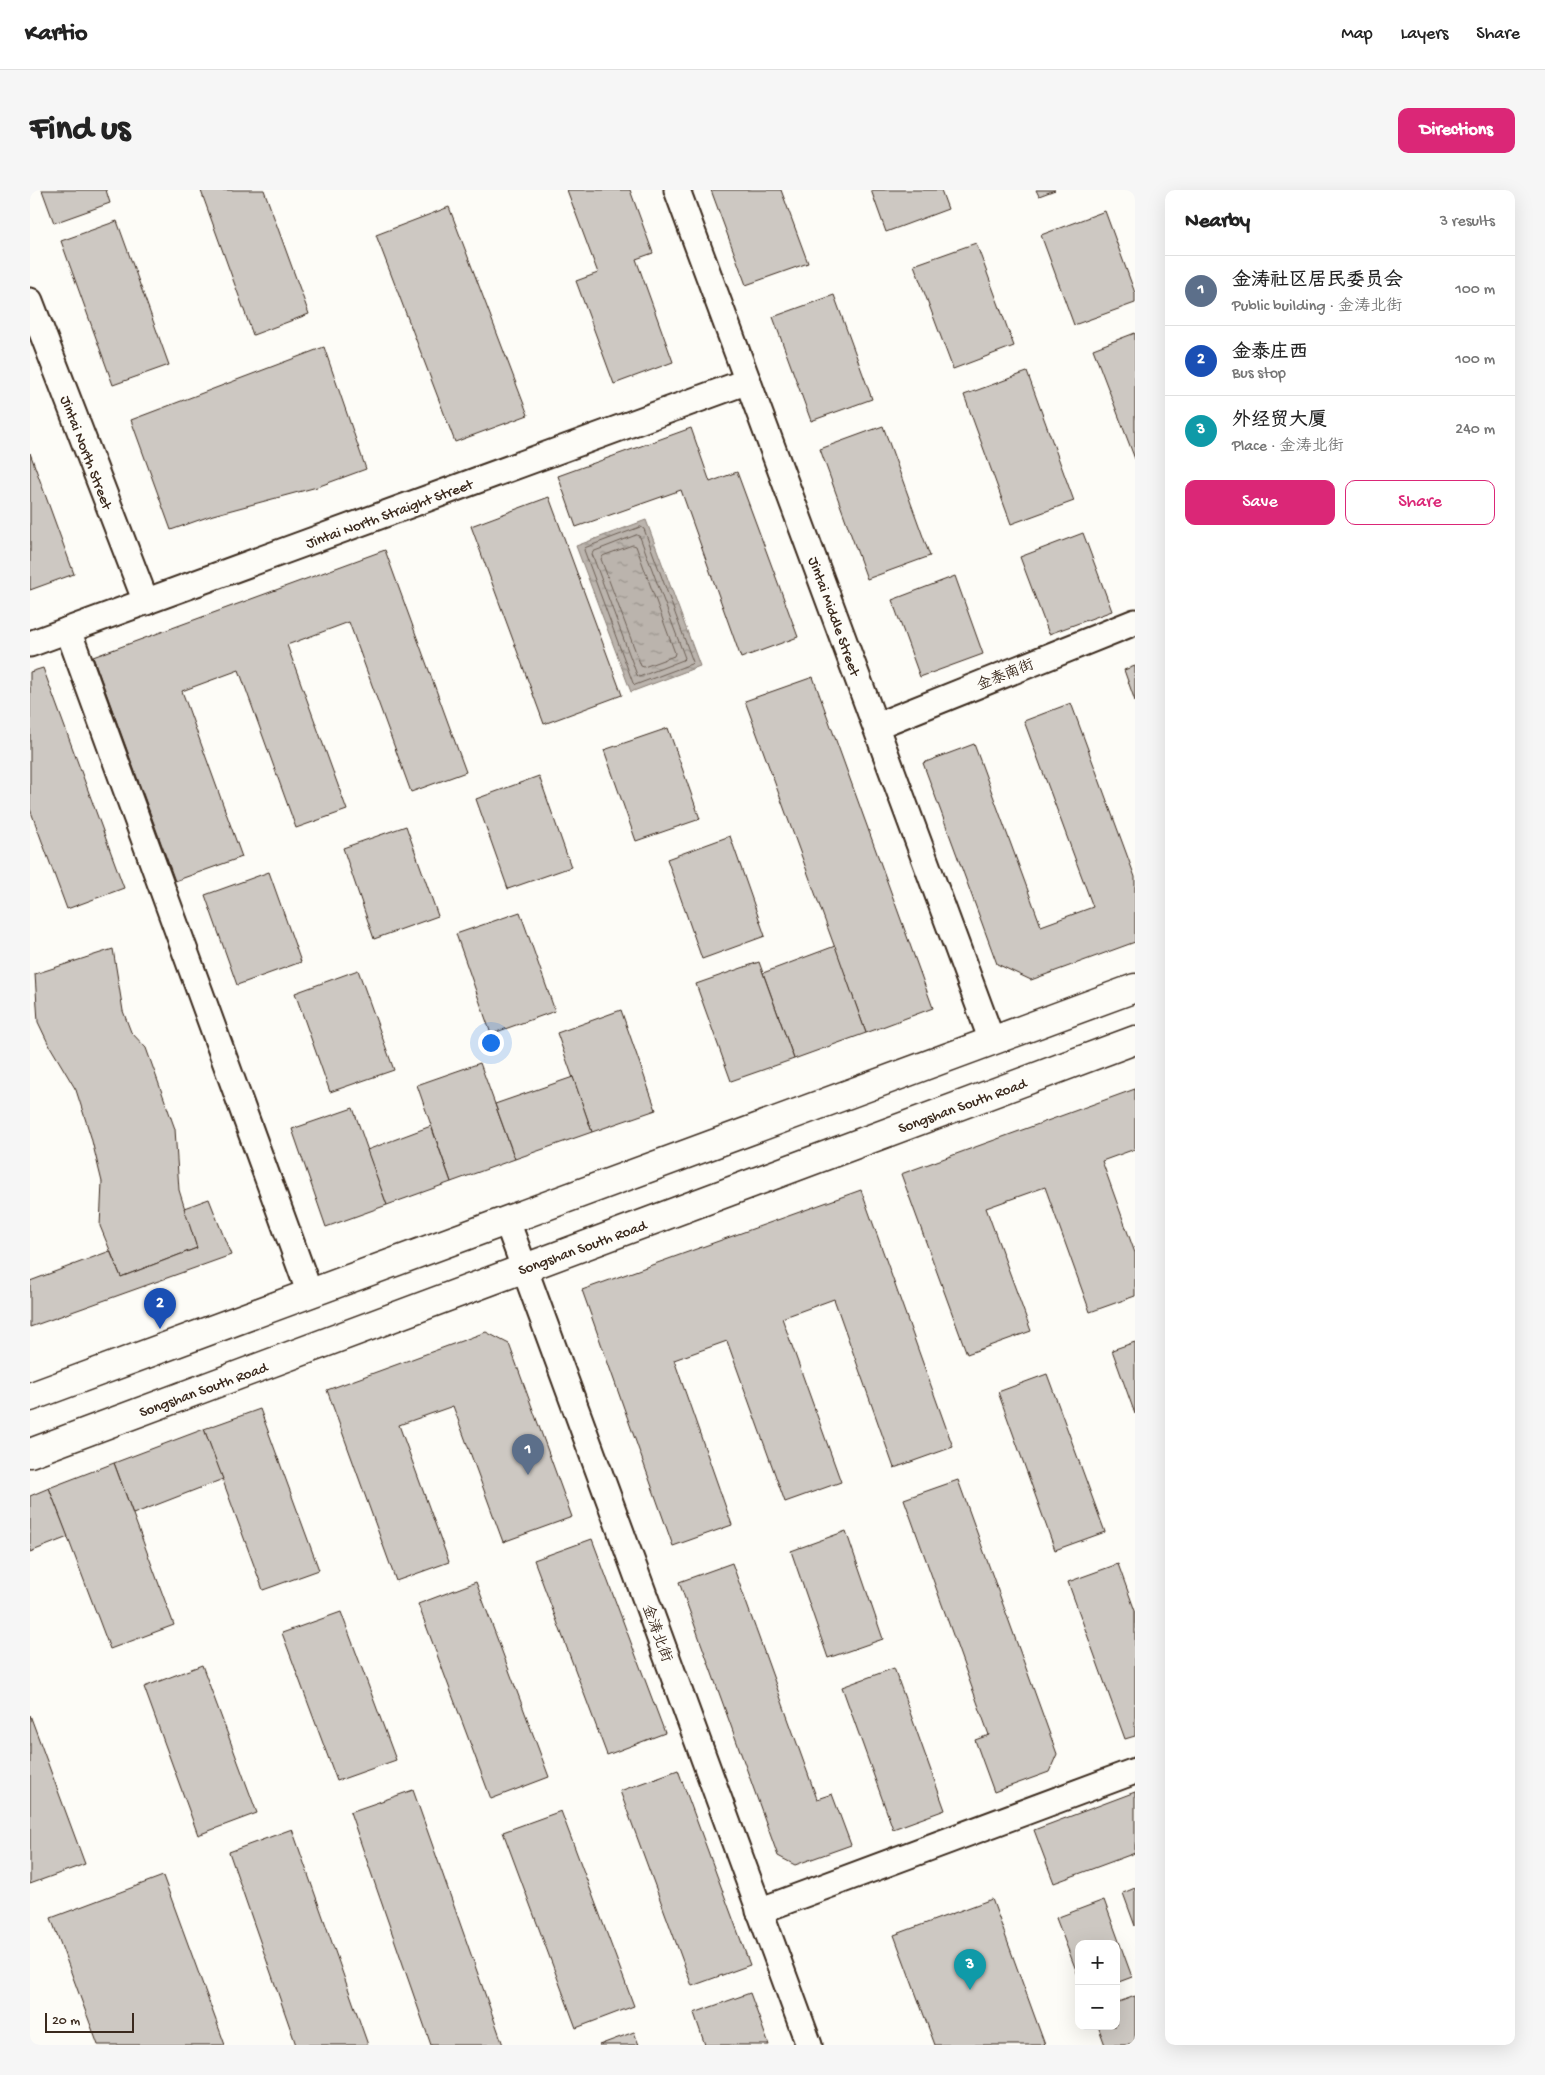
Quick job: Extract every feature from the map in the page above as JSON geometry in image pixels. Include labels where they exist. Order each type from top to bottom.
[{"type":"street","name":"Jintai Middle Street","points":[[678,190],[992,1041]]},
{"type":"street","name":"Jintai North Street","points":[[30,301],[146,602]]},
{"type":"street","name":"Jintai North Straight Street","points":[[30,644],[748,381]]},
{"type":"street","name":"金泰南街","points":[[876,726],[1135,622]]},
{"type":"street","points":[[68,630],[310,1294]]},
{"type":"street","points":[[30,1397],[1135,988]]},
{"type":"street","name":"Songshan South Road","points":[[30,1453],[1135,1040]]},
{"type":"street","name":"金涛北街","points":[[507,1220],[808,2045]]},
{"type":"street","points":[[760,1911],[1135,1771]]},
{"type":"water","points":[[646,520],[700,666],[631,692],[576,546]]},
{"type":"building","points":[[42,190],[106,190],[110,203],[54,223]]},
{"type":"building","points":[[264,190],[309,314],[253,335],[201,191]]},
{"type":"building","points":[[567,190],[630,190],[653,253],[636,259],[673,362],[614,384],[576,281],[598,273]]},
{"type":"building","points":[[711,190],[781,190],[808,263],[746,285]]},
{"type":"building","points":[[871,190],[941,190],[948,209],[886,232]]},
{"type":"building","points":[[1036,190],[1055,190],[1039,196]]},
{"type":"building","points":[[449,207],[528,415],[455,442],[376,235]]},
{"type":"building","points":[[1105,211],[1135,293],[1135,303],[1074,325],[1041,235]]},
{"type":"building","points":[[117,221],[169,365],[113,385],[61,241]]},
{"type":"building","points":[[976,243],[1014,346],[953,369],[914,265]]},
{"type":"building","points":[[834,295],[872,399],[811,421],[773,317]]},
{"type":"building","points":[[1135,333],[1135,459],[1093,349]]},
{"type":"building","points":[[324,347],[366,469],[317,487],[213,515],[171,530],[131,420]]},
{"type":"building","points":[[1027,372],[1074,501],[1011,524],[964,395]]},
{"type":"building","points":[[883,426],[930,556],[867,579],[820,449]]},
{"type":"building","points":[[691,428],[710,482],[737,472],[798,637],[741,658],[681,490],[576,527],[558,476]]},
{"type":"building","points":[[30,453],[74,574],[30,590]]},
{"type":"building","points":[[549,497],[622,695],[544,724],[471,526]]},
{"type":"building","points":[[1083,533],[1112,611],[1049,634],[1020,557]]},
{"type":"building","points":[[385,550],[466,772],[411,792],[349,622],[287,645],[347,810],[296,828],[239,670],[182,691],[242,857],[175,881],[93,657]]},
{"type":"building","points":[[955,576],[983,654],[920,677],[892,600]]},
{"type":"building","points":[[1135,666],[1135,701],[1124,670]]},
{"type":"building","points":[[43,668],[124,888],[67,909],[30,809],[30,672]]},
{"type":"building","points":[[813,677],[933,1008],[866,1033],[745,701]]},
{"type":"building","points":[[1071,703],[1135,877],[1135,942],[1031,980],[997,964],[923,763],[974,744],[1041,926],[1093,907],[1024,721]]},
{"type":"building","points":[[668,728],[700,819],[636,841],[604,750]]},
{"type":"building","points":[[539,776],[571,867],[508,889],[476,799]]},
{"type":"building","points":[[406,826],[438,916],[374,939],[343,848]]},
{"type":"building","points":[[730,836],[765,936],[702,959],[667,859]]},
{"type":"building","points":[[269,872],[301,962],[237,985],[205,895]]},
{"type":"building","points":[[520,912],[555,1011],[491,1034],[456,934]]},
{"type":"building","points":[[835,946],[866,1033],[794,1059],[763,973]]},
{"type":"building","points":[[113,949],[123,1011],[131,1032],[146,1048],[175,1129],[179,1190],[197,1248],[121,1277],[100,1226],[102,1182],[91,1137],[76,1090],[48,1043],[38,1022],[35,974]]},
{"type":"building","points":[[759,962],[794,1059],[731,1081],[696,984]]},
{"type":"building","points":[[358,970],[394,1070],[330,1092],[295,993]]},
{"type":"building","points":[[621,1010],[656,1110],[592,1132],[557,1033]]},
{"type":"building","points":[[480,1063],[515,1159],[451,1182],[417,1085]]},
{"type":"building","points":[[573,1077],[592,1132],[515,1159],[495,1104]]},
{"type":"building","points":[[1135,1089],[1135,1149],[1102,1161],[1135,1253],[1135,1296],[1090,1312],[1045,1187],[986,1208],[1031,1331],[967,1354],[901,1174]]},
{"type":"building","points":[[353,1108],[387,1205],[326,1227],[292,1129]]},
{"type":"building","points":[[431,1126],[451,1182],[387,1205],[367,1150]]},
{"type":"building","points":[[861,1190],[953,1447],[894,1468],[834,1299],[782,1318],[841,1482],[785,1502],[727,1341],[674,1360],[732,1525],[673,1546],[582,1290]]},
{"type":"building","points":[[209,1199],[231,1255],[30,1327],[30,1281],[110,1251],[121,1277],[197,1248],[184,1208]]},
{"type":"building","points":[[486,1332],[509,1344],[572,1517],[503,1542],[453,1406],[399,1425],[449,1562],[396,1581],[327,1390]]},
{"type":"building","points":[[1135,1342],[1135,1414],[1112,1350]]},
{"type":"building","points":[[1047,1374],[1105,1532],[1055,1550],[998,1392]]},
{"type":"building","points":[[260,1409],[319,1570],[263,1590],[204,1429]]},
{"type":"building","points":[[204,1429],[223,1479],[133,1514],[114,1463]]},
{"type":"building","points":[[114,1463],[174,1625],[110,1649],[49,1488]]},
{"type":"building","points":[[958,1480],[1057,1754],[1049,1772],[994,1792],[975,1740],[989,1735],[904,1499]]},
{"type":"building","points":[[49,1488],[68,1537],[30,1552],[30,1496]]},
{"type":"building","points":[[846,1531],[883,1639],[828,1658],[791,1551]]},
{"type":"building","points":[[592,1539],[665,1733],[607,1755],[534,1560]]},
{"type":"building","points":[[732,1563],[817,1799],[832,1794],[851,1845],[795,1865],[778,1856],[679,1582]]},
{"type":"building","points":[[1118,1564],[1135,1611],[1135,1736],[1125,1739],[1068,1582]]},
{"type":"building","points":[[476,1582],[549,1777],[491,1799],[418,1604]]},
{"type":"building","points":[[341,1612],[396,1760],[337,1781],[282,1633]]},
{"type":"building","points":[[202,1665],[257,1813],[198,1835],[144,1687]]},
{"type":"building","points":[[894,1668],[945,1810],[893,1829],[842,1687]]},
{"type":"building","points":[[30,1715],[85,1864],[30,1884]]},
{"type":"building","points":[[678,1770],[750,1965],[692,1986],[620,1791]]},
{"type":"building","points":[[413,1790],[503,2045],[431,2045],[350,1812]]},
{"type":"building","points":[[1135,1792],[1135,1853],[1054,1883],[1034,1830]]},
{"type":"building","points":[[561,1811],[634,2006],[576,2028],[503,1832]]},
{"type":"building","points":[[292,1829],[368,2045],[296,2045],[229,1852]]},
{"type":"building","points":[[163,1876],[225,2045],[98,2045],[51,1918]]},
{"type":"building","points":[[1135,1888],[1135,1926],[1123,1893]]},
{"type":"building","points":[[992,1899],[1045,2045],[935,2045],[894,1935]]},
{"type":"building","points":[[1104,1900],[1119,1940],[1075,1940],[1075,1968],[1056,1918]]},
{"type":"building","points":[[1120,1944],[1132,1977],[1120,1982]]},
{"type":"building","points":[[750,1993],[769,2045],[705,2045],[694,2013]]},
{"type":"building","points":[[1135,1996],[1135,2045],[1105,2045],[1099,2030],[1120,2030],[1120,2002]]},
{"type":"building","points":[[634,2032],[639,2045],[599,2045]]},
{"type":"place","name":"金泰庄西","points":[[160,1329]]},
{"type":"place","name":"金涛社区居民委员会","points":[[528,1475]]},
{"type":"place","name":"外经贸大厦","points":[[970,1990]]}]
